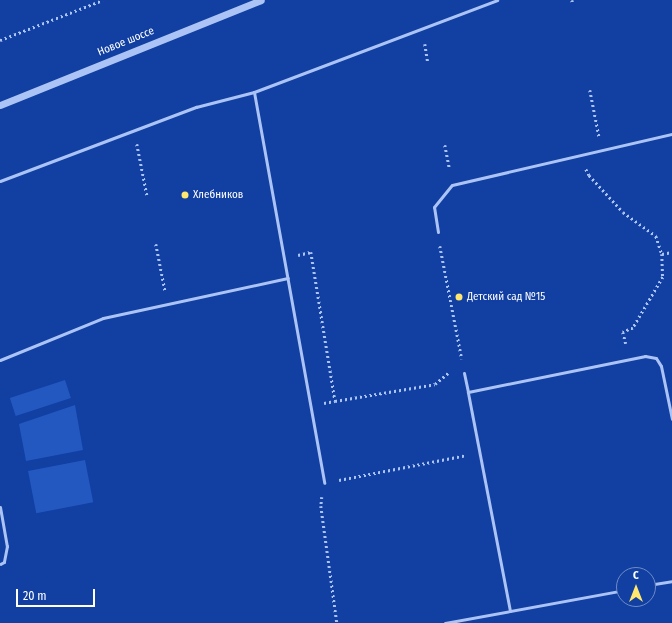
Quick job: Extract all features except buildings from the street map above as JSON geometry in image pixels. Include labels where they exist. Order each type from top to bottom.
[{"type":"street","name":"Новое шоссе","points":[[0,105],[261,0]]},
{"type":"lane","points":[[0,181],[196,107],[254,92],[497,0]]},
{"type":"lane","points":[[254,92],[324,483]]},
{"type":"lane","points":[[438,232],[434,207],[452,185],[672,134]]},
{"type":"lane","points":[[0,360],[103,318],[288,278]]},
{"type":"lane","points":[[468,392],[645,356],[656,358],[662,366],[672,419]]},
{"type":"lane","points":[[464,373],[510,611]]},
{"type":"lane","points":[[0,507],[7,546],[4,562],[0,564]]},
{"type":"lane","points":[[656,584],[672,581]]},
{"type":"lane","points":[[446,623],[616,591]]},
{"type":"path","points":[[0,40],[103,0]]},
{"type":"path","points":[[572,0],[573,4]]},
{"type":"path","points":[[422,29],[428,63]]},
{"type":"path","points":[[590,90],[601,150]]},
{"type":"path","points":[[134,130],[147,195]]},
{"type":"path","points":[[445,145],[452,185]]},
{"type":"path","points":[[581,155],[589,175],[623,212],[656,236],[662,254],[663,277],[633,328],[623,332],[630,359]]},
{"type":"path","points":[[438,232],[464,373]]},
{"type":"path","points":[[156,244],[167,304]]},
{"type":"path","points":[[284,258],[311,252],[335,401],[435,384],[463,362]]},
{"type":"path","points":[[662,254],[672,252]]},
{"type":"path","points":[[337,623],[321,506],[324,483],[480,452]]},
{"type":"shaded area","points":[[65,380],[71,398],[16,416],[10,398]]},
{"type":"shaded area","points":[[75,405],[83,450],[26,461],[19,424]]},
{"type":"shaded area","points":[[85,460],[93,502],[36,513],[28,471]]},
{"type":"place","name":"Хлебников","points":[[185,195]]},
{"type":"place","name":"Детский сад №15","points":[[459,297]]}]
